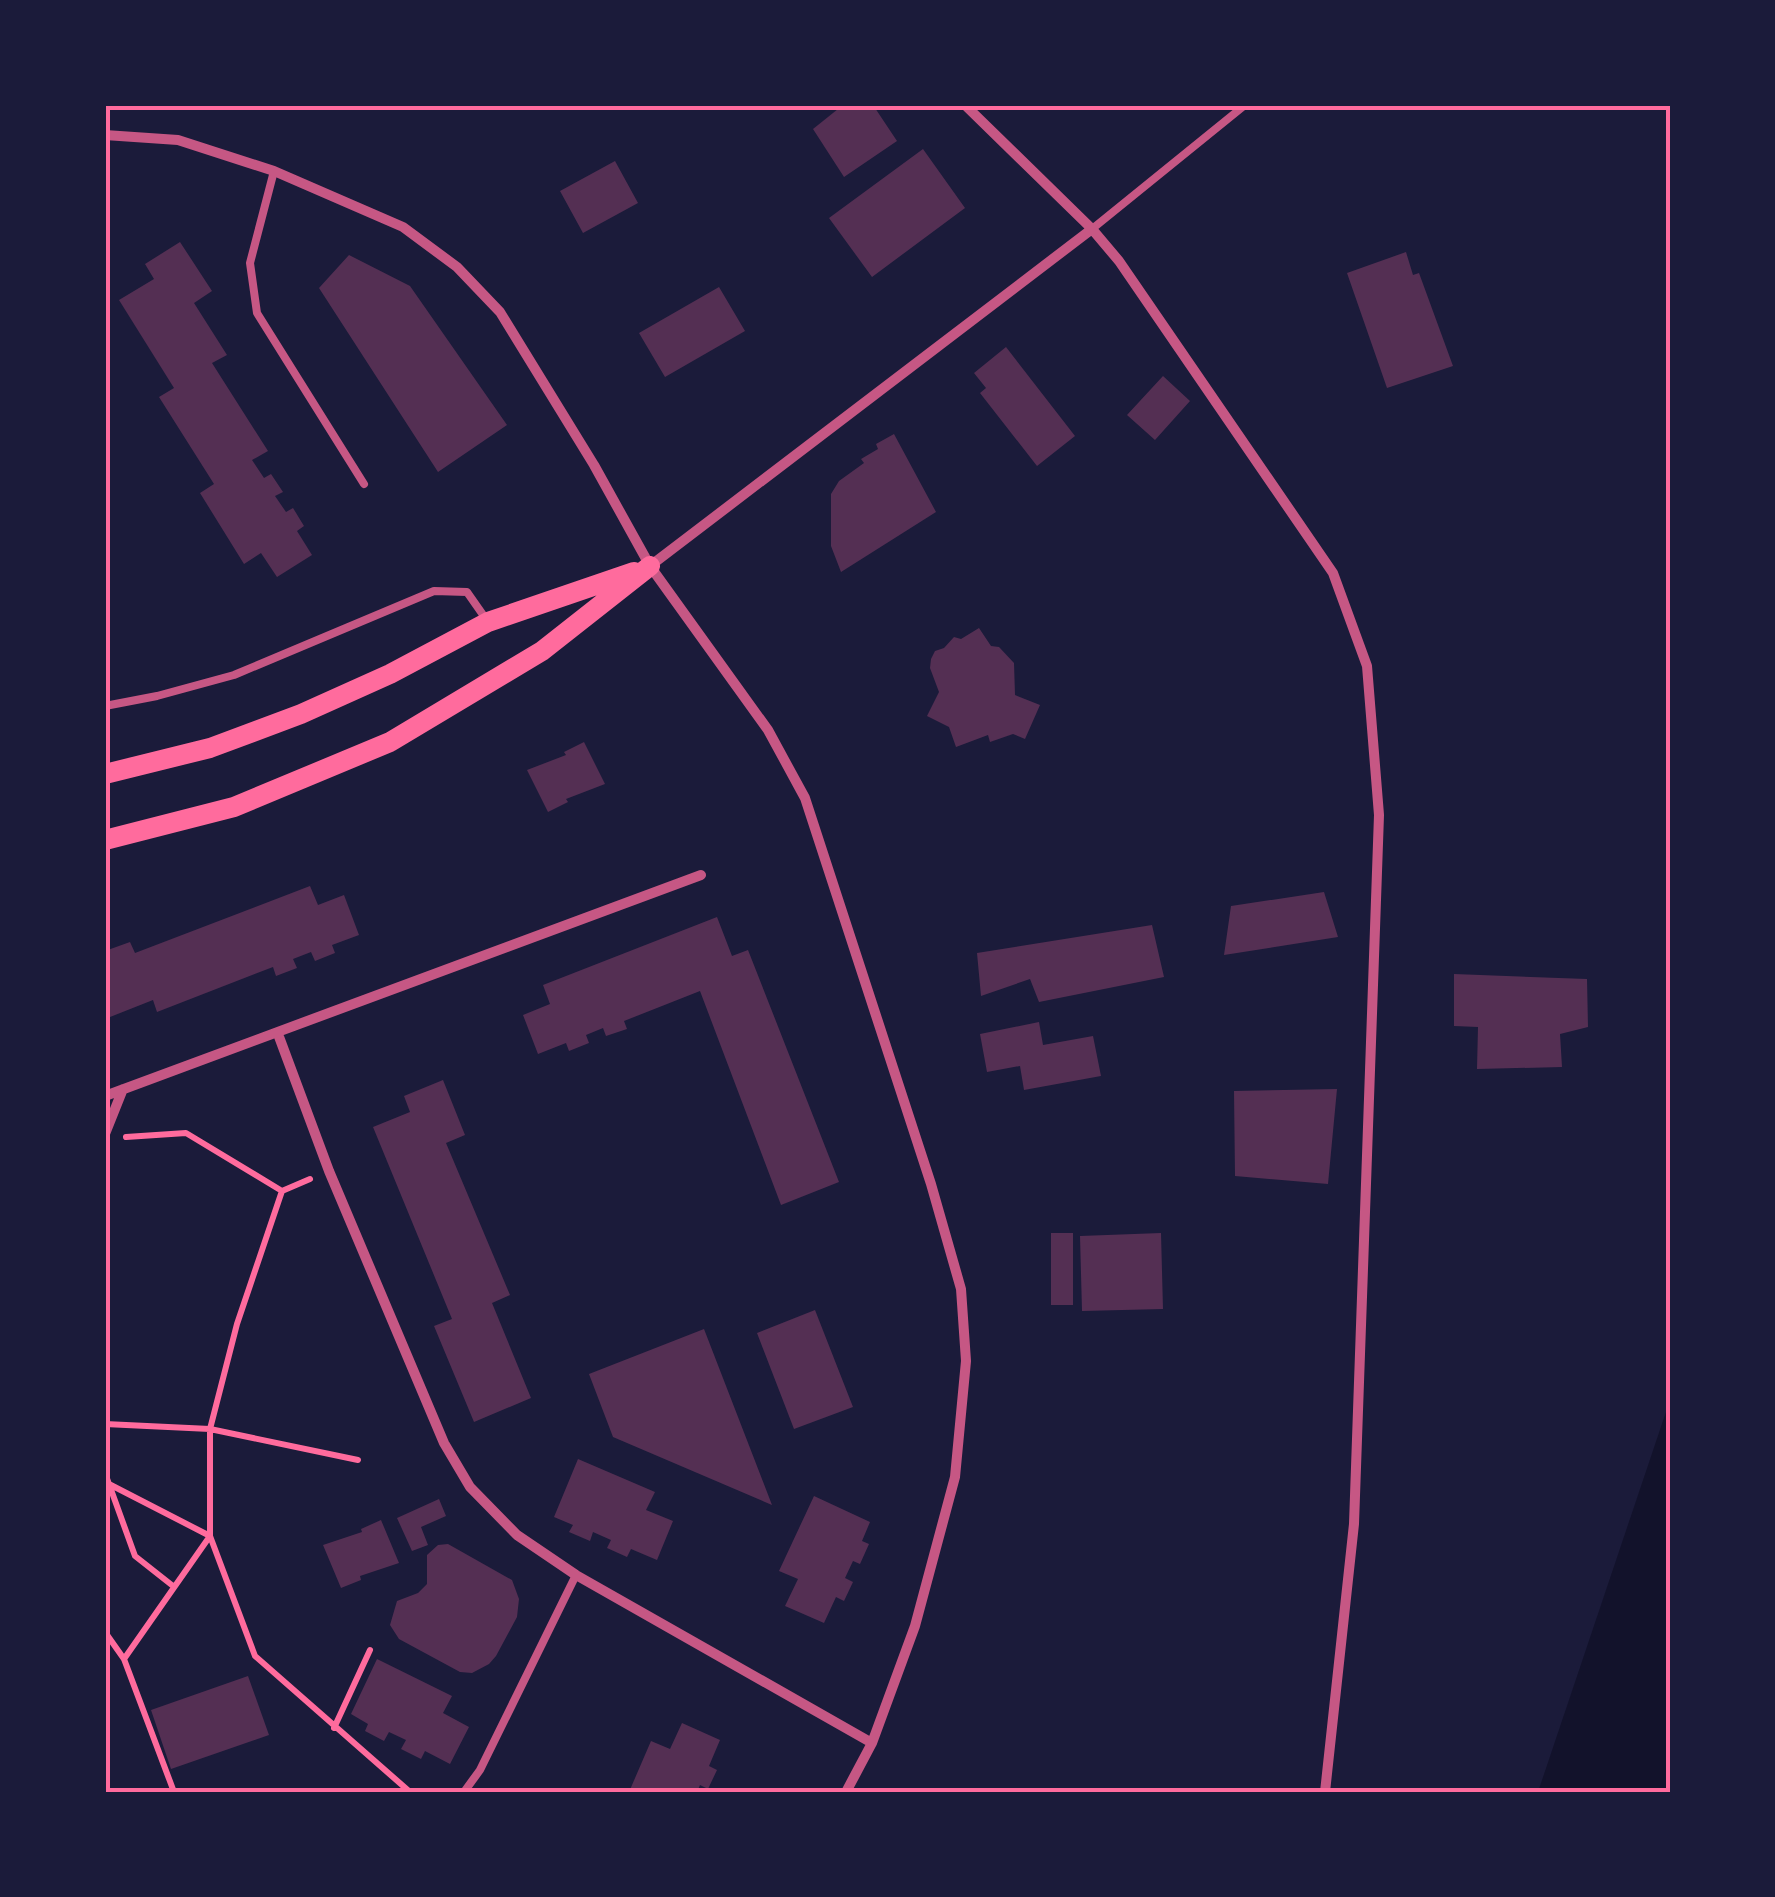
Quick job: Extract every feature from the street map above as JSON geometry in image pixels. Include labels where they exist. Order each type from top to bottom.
[{"type":"main road","points":[[105,774],[210,748],[302,714],[390,674],[488,622],[650,566]]},
{"type":"main road","points":[[105,840],[234,807],[390,742],[542,651],[650,566]]},
{"type":"street","points":[[965,105],[1092,229],[1118,261],[1333,573],[1367,666],[1379,814],[1357,1445],[1354,1524],[1325,1792]]},
{"type":"street","points":[[105,135],[178,140],[274,170],[403,227],[468,278],[500,312],[594,465],[650,566],[768,730],[805,798],[925,1166],[960,1289],[966,1361],[955,1477],[915,1626],[872,1743],[846,1792]]},
{"type":"street","points":[[650,566],[1092,229]]},
{"type":"street","points":[[105,1096],[700,876]]},
{"type":"street","points":[[278,1034],[329,1171],[444,1443],[470,1487],[517,1534],[576,1575],[872,1743]]},
{"type":"street","points":[[105,1134],[124,1089]]},
{"type":"lane","points":[[1092,229],[1245,105]]},
{"type":"lane","points":[[274,170],[250,263],[257,313],[364,484]]},
{"type":"lane","points":[[105,706],[234,675],[434,591],[467,592],[488,622]]},
{"type":"lane","points":[[464,1792],[480,1770],[576,1575]]},
{"type":"path","points":[[121,1138],[186,1133],[282,1190]]},
{"type":"path","points":[[329,1171],[282,1190],[237,1324],[210,1429],[210,1536],[254,1656],[410,1792]]},
{"type":"path","points":[[105,1424],[210,1429],[358,1460]]},
{"type":"path","points":[[105,1473],[135,1556],[173,1586]]},
{"type":"path","points":[[108,1485],[210,1536]]},
{"type":"path","points":[[124,1659],[210,1536]]},
{"type":"path","points":[[105,1632],[124,1659],[174,1792]]},
{"type":"path","points":[[334,1728],[370,1650]]},
{"type":"shaded area","points":[[1670,1400],[1670,1792],[1538,1792]]},
{"type":"building","points":[[843,105],[873,105],[897,141],[844,177],[813,129]]},
{"type":"building","points":[[923,149],[965,208],[872,277],[829,218]]},
{"type":"building","points":[[615,161],[638,203],[583,233],[560,191]]},
{"type":"building","points":[[180,242],[212,291],[194,303],[227,355],[212,363],[268,451],[252,460],[264,478],[271,474],[283,492],[275,496],[286,512],[293,508],[304,526],[297,531],[312,555],[277,577],[261,553],[244,564],[200,493],[214,484],[159,397],[174,388],[119,300],[154,279],[145,264]]},
{"type":"building","points":[[1406,252],[1413,275],[1419,273],[1453,366],[1387,388],[1347,273]]},
{"type":"building","points":[[349,255],[410,286],[507,425],[438,472],[319,288]]},
{"type":"building","points":[[719,287],[745,331],[665,377],[639,333]]},
{"type":"building","points":[[1006,347],[1075,436],[1037,466],[980,393],[986,388],[974,373]]},
{"type":"building","points":[[1163,376],[1190,401],[1155,440],[1127,415]]},
{"type":"building","points":[[894,434],[936,512],[841,572],[831,546],[831,494],[839,481],[864,463],[861,459],[878,449],[876,444]]},
{"type":"building","points":[[979,628],[991,646],[999,647],[1014,663],[1015,695],[1040,705],[1025,739],[1013,734],[990,742],[988,735],[956,747],[949,727],[927,716],[939,692],[930,668],[931,659],[935,651],[954,637],[961,639]]},
{"type":"building","points":[[584,742],[605,784],[566,799],[568,802],[548,812],[527,770],[566,755],[564,752]]},
{"type":"building","points":[[310,886],[318,905],[344,895],[359,935],[332,945],[335,953],[315,961],[311,952],[293,959],[297,968],[276,976],[273,967],[157,1012],[153,1000],[105,1019],[105,951],[130,942],[135,953]]},
{"type":"building","points":[[1324,892],[1338,937],[1224,955],[1231,906]]},
{"type":"building","points":[[717,917],[732,956],[748,950],[839,1182],[781,1205],[700,991],[624,1021],[627,1029],[606,1036],[603,1028],[586,1035],[589,1043],[569,1051],[566,1043],[538,1054],[523,1015],[550,1004],[543,985]]},
{"type":"building","points":[[1152,925],[1164,977],[1039,1002],[1030,979],[981,996],[977,953]]},
{"type":"building","points":[[1454,974],[1587,979],[1588,1027],[1560,1034],[1562,1067],[1477,1069],[1478,1027],[1454,1026]]},
{"type":"building","points":[[1039,1022],[1043,1045],[1093,1036],[1101,1076],[1024,1090],[1020,1066],[987,1072],[980,1034]]},
{"type":"building","points":[[443,1080],[465,1135],[446,1143],[510,1295],[492,1303],[531,1398],[474,1422],[434,1326],[452,1319],[373,1127],[410,1112],[404,1096]]},
{"type":"building","points":[[1337,1089],[1328,1184],[1235,1176],[1234,1091]]},
{"type":"building","points":[[1051,1233],[1073,1233],[1073,1305],[1051,1305]]},
{"type":"building","points":[[1161,1233],[1163,1309],[1082,1311],[1080,1236]]},
{"type":"building","points":[[815,1310],[853,1407],[794,1429],[757,1333]]},
{"type":"building","points":[[704,1329],[772,1505],[613,1437],[589,1374]]},
{"type":"building","points":[[578,1459],[655,1492],[646,1510],[673,1521],[657,1560],[631,1549],[627,1557],[607,1548],[611,1540],[593,1532],[590,1541],[569,1532],[573,1525],[554,1517]]},
{"type":"building","points":[[814,1496],[870,1522],[862,1541],[869,1544],[860,1564],[853,1561],[845,1578],[853,1582],[844,1601],[836,1597],[824,1623],[785,1606],[798,1579],[779,1571]]},
{"type":"building","points":[[439,1499],[446,1516],[421,1527],[428,1545],[412,1551],[397,1518]]},
{"type":"building","points":[[381,1520],[399,1563],[360,1576],[361,1580],[341,1588],[323,1545],[362,1532],[361,1529]]},
{"type":"building","points":[[448,1544],[512,1580],[519,1599],[517,1617],[496,1656],[472,1673],[460,1672],[399,1639],[390,1625],[397,1601],[418,1593],[427,1584],[427,1555],[438,1545]]},
{"type":"building","points":[[377,1659],[452,1696],[443,1713],[469,1727],[450,1764],[425,1751],[421,1759],[401,1749],[406,1740],[389,1732],[384,1741],[365,1731],[368,1724],[351,1714]]},
{"type":"building","points":[[248,1676],[269,1735],[171,1769],[151,1710]]},
{"type":"building","points":[[682,1723],[720,1740],[709,1766],[717,1770],[708,1789],[700,1785],[697,1792],[629,1792],[651,1741],[670,1749]]}]
